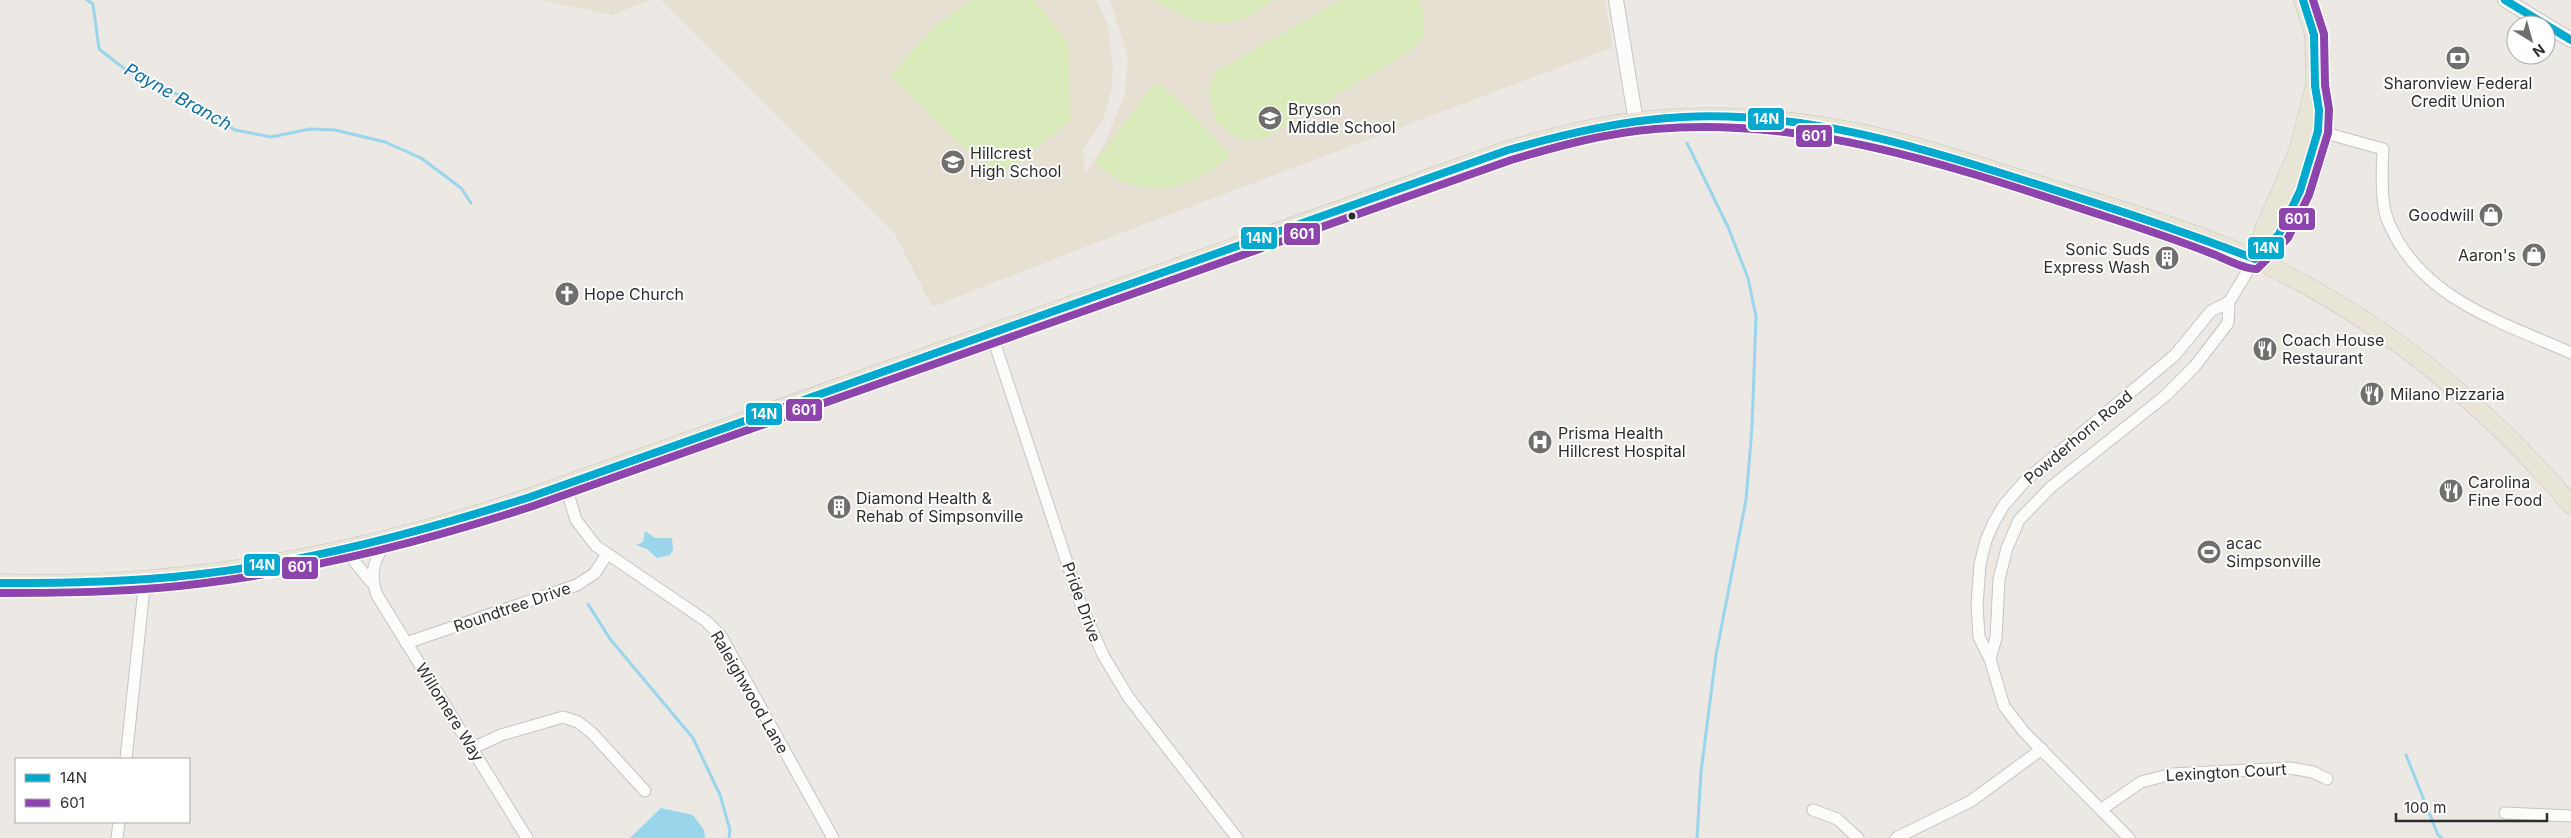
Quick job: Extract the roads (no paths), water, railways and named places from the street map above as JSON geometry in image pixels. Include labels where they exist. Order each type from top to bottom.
[{"type":"main road","points":[[2255,259],[2279,234],[2300,192],[2318,131],[2319,110],[2315,86],[2314,35],[2303,0]]},
{"type":"main road","points":[[2255,259],[2265,227],[2298,151],[2315,86]]},
{"type":"main road","points":[[0,583],[80,583],[145,579],[280,563],[386,541],[482,514],[1508,150],[1557,136],[1636,122],[1712,118],[1764,120],[1815,125],[1876,136],[2132,213],[2255,259],[2361,318],[2437,372],[2510,438],[2571,505]]},
{"type":"street","points":[[1616,0],[1636,122]]},
{"type":"street","points":[[2505,0],[2571,40]]},
{"type":"street","points":[[2318,131],[2383,148],[2384,207],[2390,227],[2414,265],[2426,278],[2450,295],[2571,353]]},
{"type":"street","name":"Powderhorn Road","points":[[1990,659],[1996,638],[1999,579],[2007,548],[2019,520],[2050,487],[2165,396],[2195,366],[2228,323],[2229,302],[2255,259]]},
{"type":"street","name":"Powderhorn Road","points":[[2129,838],[2024,732],[2004,706],[1990,659],[1979,637],[1977,581],[1986,540],[2004,506],[2026,480],[2174,355],[2211,311],[2229,302]]},
{"type":"street","name":"Pride Drive","points":[[991,332],[1081,605],[1103,655],[1129,698],[1237,838]]},
{"type":"street","name":"Raleighwood Lane","points":[[565,484],[576,520],[596,546],[706,621],[721,636],[833,838]]},
{"type":"street","name":"Willomere Way","points":[[374,586],[371,573],[375,559],[386,541]]},
{"type":"street","name":"Willomere Way","points":[[345,550],[357,562],[374,586],[406,643],[473,748],[527,838]]},
{"type":"street","name":"Roundtree Drive","points":[[406,643],[577,585],[595,573],[606,554]]},
{"type":"street","points":[[126,758],[145,579]]},
{"type":"street","points":[[473,748],[501,735],[564,717],[578,722],[592,733],[645,791]]},
{"type":"street","points":[[1896,838],[1971,801],[2042,749]]},
{"type":"street","name":"Lexington Court","points":[[2102,809],[2141,782],[2172,774],[2290,768],[2313,772],[2327,780]]},
{"type":"street","points":[[1813,810],[1837,819],[1858,838]]},
{"type":"street","points":[[2505,813],[2571,816]]},
{"type":"street","points":[[117,838],[119,823]]},
{"type":"water","points":[[645,531],[655,538],[672,538],[673,550],[670,555],[657,558],[647,549],[636,545],[643,542]]},
{"type":"water","points":[[661,808],[693,815],[704,830],[705,838],[630,838]]},
{"type":"waterway","name":"Payne Branch","points":[[87,0],[93,4],[99,49],[130,73],[152,81],[188,100],[235,130],[271,137],[310,129],[335,130],[385,142],[421,158],[461,188],[471,203]]},
{"type":"waterway","points":[[1687,143],[1728,227],[1748,278],[1756,316],[1752,428],[1746,500],[1716,655],[1701,772],[1697,838]]},
{"type":"waterway","points":[[588,604],[610,639],[693,738],[720,795],[730,830],[729,838]]},
{"type":"waterway","points":[[2406,755],[2438,835],[2442,838]]},
{"type":"place","name":"Sharonview Federal Credit Union","points":[[2458,58]]},
{"type":"place","name":"Bryson Middle School","points":[[1270,118]]},
{"type":"place","name":"Hillcrest High School","points":[[953,162]]},
{"type":"place","name":"Goodwill","points":[[2491,215]]},
{"type":"place","name":"Aaron's","points":[[2534,255]]},
{"type":"place","name":"Sonic Suds Express Wash","points":[[2167,258]]},
{"type":"place","name":"Hope Church","points":[[567,294]]},
{"type":"place","name":"Coach House Restaurant","points":[[2265,349]]},
{"type":"place","name":"Milano Pizzaria","points":[[2372,394]]},
{"type":"place","name":"Prisma Health Hillcrest Hospital","points":[[1540,442]]},
{"type":"place","name":"Carolina Fine Food","points":[[2451,491]]},
{"type":"place","name":"Diamond Health & Rehab of Simpsonville","points":[[839,507]]},
{"type":"place","name":"acac Simpsonville","points":[[2209,552]]}]
